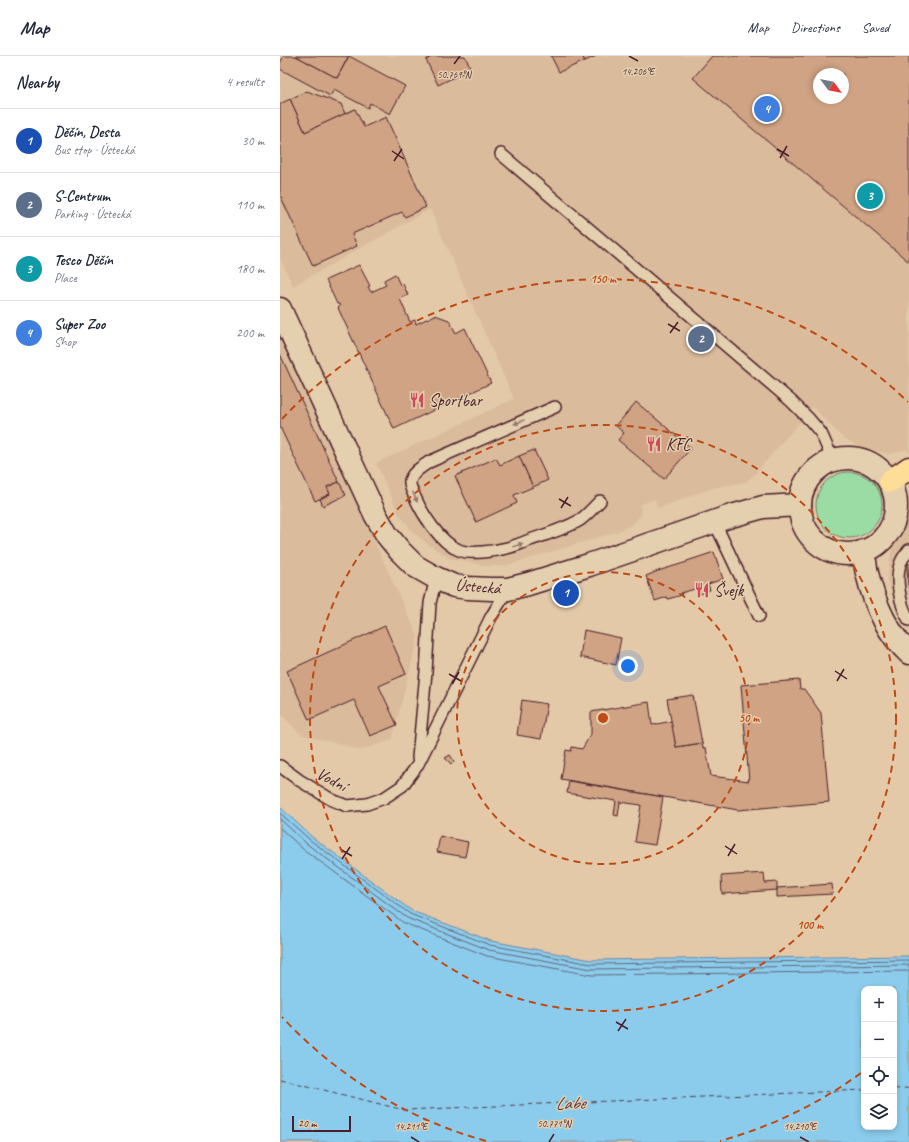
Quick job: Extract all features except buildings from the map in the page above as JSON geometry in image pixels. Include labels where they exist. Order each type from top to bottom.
[{"type":"main road","points":[[890,481],[909,468]]},
{"type":"street","name":"Ústecká","points":[[280,309],[375,514],[387,535],[415,566],[454,586],[492,590],[528,584],[589,565],[714,521],[763,507],[800,505]]},
{"type":"street","points":[[849,458],[865,460],[879,469],[890,481],[895,494],[896,508],[893,522],[886,535],[877,545],[864,551],[849,554],[833,552],[820,545],[809,534],[802,520],[800,505],[803,490],[809,477],[820,467],[833,460],[849,458]]},
{"type":"street","points":[[864,551],[867,573],[876,602],[894,636],[909,653]]},
{"type":"lane","points":[[501,154],[791,402],[821,433],[833,460]]},
{"type":"lane","points":[[555,407],[429,462],[414,472],[409,482],[415,498],[425,517],[438,534],[458,550],[473,552],[507,548],[552,532],[582,519],[600,501]]},
{"type":"lane","points":[[714,521],[759,616]]},
{"type":"lane","points":[[909,550],[902,559],[898,581],[903,610],[909,620]]},
{"type":"lane","points":[[417,766],[426,672],[430,603],[436,578]]},
{"type":"lane","name":"Vodní","points":[[280,766],[299,780],[332,800],[347,806],[367,804],[384,798],[402,786],[417,766],[491,617],[508,588]]},
{"type":"shaded area","points":[[280,56],[909,56],[909,452],[906,449],[891,454],[873,451],[858,446],[842,437],[813,407],[754,475],[746,482],[712,488],[658,508],[655,499],[639,505],[642,514],[631,525],[619,531],[505,566],[488,566],[449,558],[414,533],[399,514],[376,463],[514,399],[430,209],[293,286],[280,258]]},
{"type":"shaded area","points":[[280,335],[418,637],[392,740],[361,750],[300,734],[280,713]]},
{"type":"shaded area","points":[[909,516],[909,631],[899,617],[887,580],[892,547],[902,526]]},
{"type":"green space","points":[[842,472],[856,472],[868,477],[877,486],[882,498],[880,518],[873,529],[856,538],[842,538],[830,533],[821,524],[816,512],[816,498],[821,486],[830,477]]},
{"type":"water","name":"Labe","points":[[280,807],[312,837],[412,911],[491,941],[591,960],[909,956],[909,1142],[280,1142]]},
{"type":"ferry route","points":[[280,1079],[404,1110],[861,1090]]},
{"type":"ferry route","points":[[897,1089],[909,1088]]},
{"type":"place","name":"Super Zoo","points":[[767,109]]},
{"type":"place","name":"Tesco Děčín","points":[[870,196]]},
{"type":"place","name":"S-Centrum","points":[[701,339]]},
{"type":"place","name":"Sportbar","points":[[417,400]]},
{"type":"place","name":"KFC","points":[[654,444]]},
{"type":"place","name":"Švejk","points":[[702,590]]},
{"type":"place","name":"Děčín, Desta","points":[[566,593]]}]
